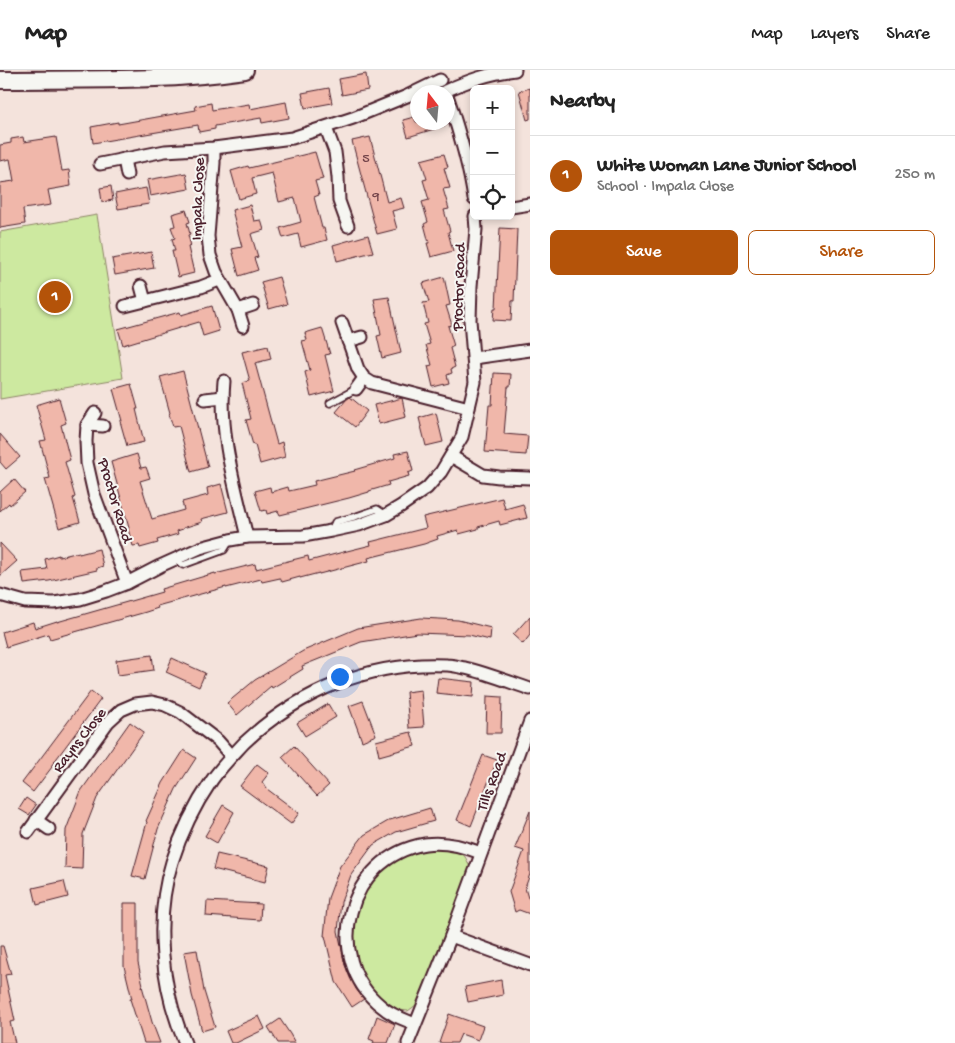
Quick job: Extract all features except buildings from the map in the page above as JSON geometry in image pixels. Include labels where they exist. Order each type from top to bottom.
[{"type":"street","points":[[0,80],[28,75],[73,81],[161,78],[211,75],[246,70]]},
{"type":"street","points":[[447,85],[496,72],[515,70]]},
{"type":"street","name":"Impala Close","points":[[100,164],[165,151],[214,148],[292,138],[326,128],[410,95]]},
{"type":"street","points":[[455,120],[470,175]]},
{"type":"street","points":[[326,128],[335,152],[339,201],[348,226]]},
{"type":"street","name":"Impala Close","points":[[214,148],[208,236],[210,255],[219,280],[238,310],[243,326]]},
{"type":"street","points":[[124,159],[127,175]]},
{"type":"street","points":[[515,206],[530,204]]},
{"type":"street","name":"Proctor Road","points":[[1,596],[25,602],[54,603],[80,600],[127,583],[200,548],[247,537],[303,536],[359,525],[386,515],[427,488],[441,472],[462,437],[475,382],[470,320],[476,220]]},
{"type":"street","points":[[126,306],[201,287],[219,280]]},
{"type":"street","points":[[141,286],[145,301]]},
{"type":"street","points":[[238,310],[253,305]]},
{"type":"street","points":[[342,324],[358,370],[364,378],[372,383],[469,408]]},
{"type":"street","points":[[348,341],[362,337]]},
{"type":"street","points":[[474,358],[530,350]]},
{"type":"street","points":[[356,388],[364,378]]},
{"type":"street","points":[[224,381],[222,398],[224,434],[247,537]]},
{"type":"street","points":[[205,399],[222,398]]},
{"type":"street","points":[[87,425],[96,413]]},
{"type":"street","points":[[87,425],[103,426]]},
{"type":"street","name":"Proctor Road","points":[[87,425],[86,463],[94,494],[127,583]]},
{"type":"street","points":[[451,456],[483,475],[530,478]]},
{"type":"street","points":[[185,1043],[171,1004],[164,970],[162,929],[165,894],[172,862],[182,835],[196,806],[212,780],[231,756],[259,730],[289,707],[323,689],[350,678],[386,669],[418,665],[449,665],[481,672],[530,689]]},
{"type":"street","name":"Rayns Close","points":[[28,832],[108,722],[121,710],[135,704],[152,702],[165,704],[180,712],[218,741],[231,756]]},
{"type":"street","name":"Tills Road","points":[[408,1043],[451,936],[530,721]]},
{"type":"street","points":[[36,820],[49,829]]},
{"type":"street","points":[[415,1024],[397,1017],[381,1006],[368,993],[357,977],[351,959],[348,940],[348,921],[354,902],[362,885],[374,870],[389,858],[406,849],[425,844],[444,843],[463,846],[481,853]]},
{"type":"street","points":[[451,936],[530,965]]},
{"type":"lane","points":[[330,403],[356,388]]},
{"type":"green space","points":[[97,215],[123,378],[0,399],[0,232]]},
{"type":"green space","points":[[445,847],[464,855],[470,868],[420,1002],[408,1011],[399,1010],[384,1000],[372,988],[362,973],[355,957],[353,922],[366,889],[377,875],[390,864],[403,855],[426,849]]},
{"type":"place","name":"White Woman Lane Junior School","points":[[55,297]]}]
